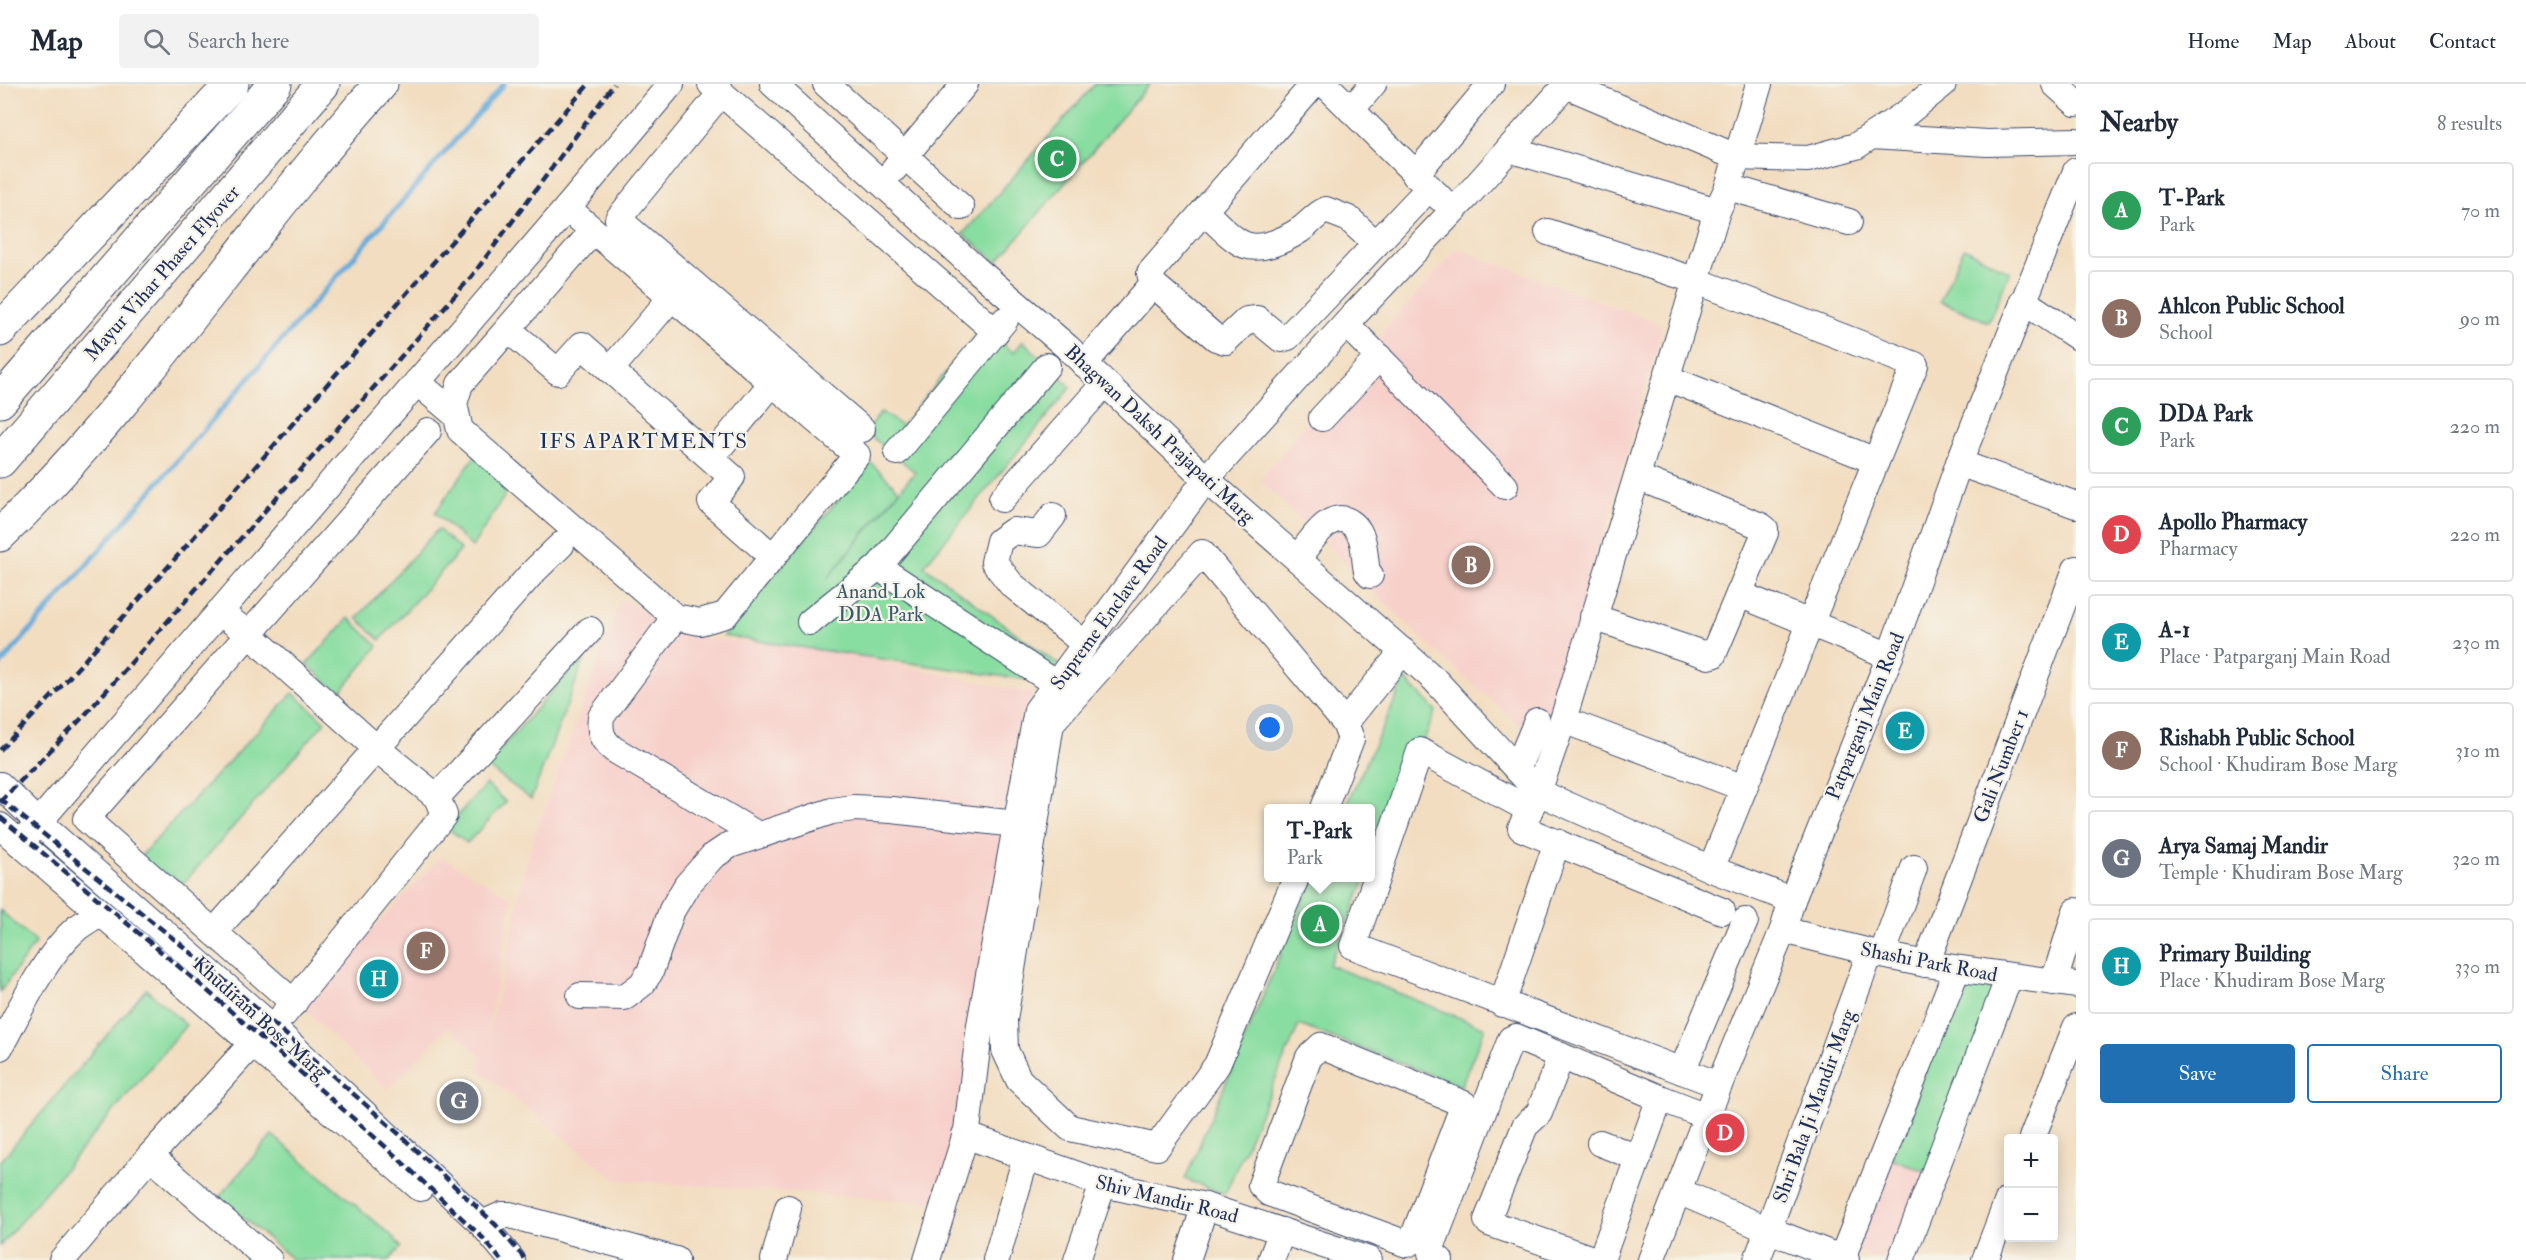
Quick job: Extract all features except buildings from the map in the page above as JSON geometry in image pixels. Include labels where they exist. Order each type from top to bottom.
[{"type":"highway","points":[[0,330],[232,84]]},
{"type":"highway","name":"Mayur Vihar Phase1 Flyover","points":[[0,401],[275,84]]},
{"type":"highway","name":"Mayur Vihar Phase1 Flyover","points":[[0,461],[323,84]]},
{"type":"highway","points":[[0,535],[31,505],[126,399],[338,132],[381,84]]},
{"type":"street","points":[[21,844],[671,84]]},
{"type":"street","name":"Bhagwan Daksh Prajapati Marg","points":[[773,84],[1105,383],[1206,479],[1434,679],[1517,769],[1534,801]]},
{"type":"street","points":[[826,84],[961,207]]},
{"type":"street","points":[[883,183],[965,84]]},
{"type":"street","points":[[1314,84],[1150,273],[1153,284],[1216,338],[1225,340],[1247,320],[1257,319],[1281,339],[1288,337],[1376,244],[1491,84]]},
{"type":"street","points":[[1325,84],[1422,182],[1461,203]]},
{"type":"street","points":[[1351,110],[1373,84]]},
{"type":"street","points":[[1722,911],[1521,828],[1534,801],[1563,720],[1698,281],[1717,211],[1728,187],[1759,84]]},
{"type":"street","points":[[1567,85],[1736,157],[1808,159],[1856,146],[1908,112],[1943,84]]},
{"type":"street","points":[[2055,84],[2076,103]]},
{"type":"street","name":"Supreme Enclave Road","points":[[927,1260],[965,1135],[980,1025],[1037,710],[1206,479],[1567,85]]},
{"type":"street","points":[[862,429],[618,219],[716,88],[996,332]]},
{"type":"street","points":[[1871,136],[1987,142],[2076,141]]},
{"type":"street","points":[[1509,149],[1717,211]]},
{"type":"street","name":"Patparganj Main Road","points":[[1651,1260],[1890,656],[1959,463],[2023,301],[2067,216],[2076,171]]},
{"type":"street","points":[[1728,187],[1849,222]]},
{"type":"street","points":[[567,208],[857,455],[725,615],[700,622],[675,617],[460,430],[454,404],[460,384],[592,231]]},
{"type":"street","points":[[1204,210],[1240,243],[1250,246],[1282,242],[1317,214],[1326,210],[1349,219],[1376,244]]},
{"type":"street","points":[[1548,232],[1698,281],[1915,365],[1711,869]]},
{"type":"street","points":[[1084,364],[1153,284]]},
{"type":"street","points":[[610,370],[671,298]]},
{"type":"street","points":[[2023,301],[2076,336]]},
{"type":"street","points":[[897,452],[1017,306]]},
{"type":"street","points":[[1346,324],[1505,486]]},
{"type":"street","points":[[508,328],[558,372],[582,345],[732,477],[711,502],[773,557]]},
{"type":"street","points":[[1322,418],[1379,357]]},
{"type":"street","points":[[810,622],[878,567],[1047,366]]},
{"type":"street","points":[[1667,378],[1876,461]]},
{"type":"street","points":[[417,382],[456,415]]},
{"type":"street","points":[[711,458],[772,383]]},
{"type":"street","points":[[1002,499],[1105,383]]},
{"type":"street","points":[[294,1003],[86,819],[428,431]]},
{"type":"street","points":[[1959,463],[2076,505]]},
{"type":"street","points":[[1593,617],[1708,656],[1716,650],[1765,532],[1764,529],[1636,477]]},
{"type":"street","points":[[1053,516],[1039,534],[1013,531],[999,541],[994,562],[1011,584],[1085,644]]},
{"type":"street","points":[[1298,558],[1326,523],[1343,519],[1354,525],[1359,532],[1363,542],[1366,571],[1370,575]]},
{"type":"street","points":[[214,933],[533,572],[561,545]]},
{"type":"street","points":[[1294,882],[1217,1065],[1157,1147],[1070,1128],[1018,1080],[1005,1050],[1004,1020],[1051,723],[1202,554],[1345,723],[1352,739],[1326,804]]},
{"type":"street","points":[[878,567],[1056,684]]},
{"type":"street","name":"Gali Number 1","points":[[1926,964],[2075,574]]},
{"type":"street","points":[[1739,594],[1890,656]]},
{"type":"street","points":[[219,612],[234,625],[249,633],[376,748],[438,797],[444,814],[294,1003],[272,1027]]},
{"type":"street","points":[[675,617],[602,717],[600,728],[603,741],[758,835]]},
{"type":"street","points":[[438,797],[590,630]]},
{"type":"street","points":[[1345,723],[1403,651]]},
{"type":"street","points":[[1563,720],[1744,788]]},
{"type":"street","points":[[1517,769],[1537,721]]},
{"type":"street","points":[[1719,1085],[1353,946],[1420,751],[1534,801],[1792,900]]},
{"type":"street","name":"Khudiram Bose Marg","points":[[1,784],[38,822],[272,1027],[493,1260]]},
{"type":"street","points":[[580,996],[625,997],[633,992],[650,972],[672,910],[687,885],[712,857],[730,845],[832,811],[854,808],[1016,824]]},
{"type":"street","name":"Khudiram Bose Marg","points":[[0,826],[251,1045],[482,1224],[512,1260]]},
{"type":"street","points":[[1502,1004],[1557,842]]},
{"type":"street","name":"Shri Bala Ji Mandir Marg","points":[[1757,1260],[1876,954],[1914,868]]},
{"type":"street","points":[[2065,984],[2076,911]]},
{"type":"street","points":[[0,1047],[32,988],[62,945],[76,928],[100,913]]},
{"type":"street","points":[[1682,1071],[1746,921]]},
{"type":"street","name":"Shashi Park Road","points":[[1783,930],[1876,954],[1926,964],[2065,984]]},
{"type":"street","points":[[1678,1191],[1842,1259],[1957,969]]},
{"type":"street","points":[[1901,1260],[2009,977]]},
{"type":"street","points":[[2034,1134],[2076,1027]]},
{"type":"street","points":[[1440,1260],[1431,1253],[1431,1248],[1511,1039],[1516,1037],[1707,1116]]},
{"type":"street","points":[[63,1260],[150,1156],[251,1045]]},
{"type":"street","points":[[1321,1046],[1464,1104],[1412,1241],[1407,1244],[1333,1217],[1269,1193],[1261,1185],[1309,1057],[1321,1046]]},
{"type":"street","points":[[1561,1056],[1539,1113],[1525,1126],[1487,1220],[1489,1223],[1595,1260]]},
{"type":"street","points":[[1601,1260],[1660,1098]]},
{"type":"street","name":"Shiv Mandir Road","points":[[965,1135],[1103,1185],[1205,1206],[1369,1260]]},
{"type":"street","points":[[1600,1143],[1638,1158]]},
{"type":"street","points":[[150,1156],[269,1260]]},
{"type":"street","points":[[996,1260],[1026,1157]]},
{"type":"street","points":[[1077,1260],[1103,1185]]},
{"type":"street","points":[[1186,1260],[1205,1206]]},
{"type":"street","points":[[774,1260],[788,1208]]},
{"type":"street","points":[[1985,1260],[2004,1210]]},
{"type":"street","points":[[482,1224],[502,1215],[510,1215],[676,1260]]},
{"type":"street","points":[[1324,1246],[1333,1217]]},
{"type":"street","points":[[1271,1260],[1282,1231]]},
{"type":"shaded area","points":[[1458,249],[1663,325],[1544,746],[1433,649],[1260,480],[1369,347]]},
{"type":"shaded area","points":[[621,598],[707,639],[811,646],[1034,694],[941,1203],[617,1180],[479,1070],[482,1057],[448,1027],[388,1090],[300,1005],[441,857],[512,898],[485,1044],[503,976],[527,858]]},
{"type":"shaded area","points":[[1891,1158],[1927,1172],[1893,1260],[1881,1260],[1856,1250]]},
{"type":"green space","points":[[1095,84],[1150,84],[997,262],[963,234]]},
{"type":"green space","points":[[1964,248],[2010,272],[1988,322],[1940,301]]},
{"type":"green space","name":"Anand Lok DDA Park","points":[[983,326],[1013,353],[1023,341],[1071,387],[924,566],[1066,670],[1056,684],[723,636],[870,462],[899,490],[827,579],[915,472],[866,432],[881,412],[902,426]]},
{"type":"green space","points":[[481,447],[516,478],[472,547],[435,513]]},
{"type":"green space","points":[[438,529],[461,550],[380,640],[357,618]]},
{"type":"green space","points":[[349,618],[378,646],[339,694],[307,664]]},
{"type":"green space","points":[[588,650],[531,799],[486,766]]},
{"type":"green space","points":[[1405,679],[1436,711],[1375,856],[1375,804],[1347,804]]},
{"type":"green space","points":[[293,693],[325,722],[176,892],[139,858]]},
{"type":"green space","points":[[486,784],[506,802],[467,843],[447,828]]},
{"type":"green space","points":[[1311,882],[1364,882],[1329,965],[1485,1028],[1461,1086],[1299,1025],[1225,1194],[1185,1179]]},
{"type":"green space","points":[[0,910],[36,942],[0,992]]},
{"type":"green space","points":[[1961,979],[1997,993],[1927,1172],[1891,1158]]},
{"type":"green space","points":[[146,989],[186,1025],[0,1246],[0,1162]]},
{"type":"green space","points":[[272,1135],[391,1235],[401,1247],[389,1260],[293,1260],[219,1197]]},
{"type":"waterway","points":[[0,665],[504,84]]},
{"type":"railway","points":[[0,750],[56,692],[160,576],[589,84]]},
{"type":"railway","points":[[0,802],[84,716],[472,276],[614,84]]},
{"type":"railway","points":[[0,799],[215,972],[399,1134],[496,1225],[526,1260]]},
{"type":"railway","points":[[0,817],[202,986],[387,1148],[483,1238],[501,1260]]},
{"type":"place","name":"DDA Park","points":[[1057,159]]},
{"type":"place","name":"Ahlcon Public School","points":[[1471,565]]},
{"type":"place","name":"A-1","points":[[1905,731]]},
{"type":"place","name":"T-Park","points":[[1320,924]]},
{"type":"place","name":"Rishabh Public School","points":[[426,951]]},
{"type":"place","name":"Primary Building","points":[[379,979]]},
{"type":"place","name":"Arya Samaj Mandir","points":[[459,1101]]},
{"type":"place","name":"Apollo Pharmacy","points":[[1725,1133]]},
{"type":"district","name":"IFS APARTMENTS","points":[[644,441]]}]
